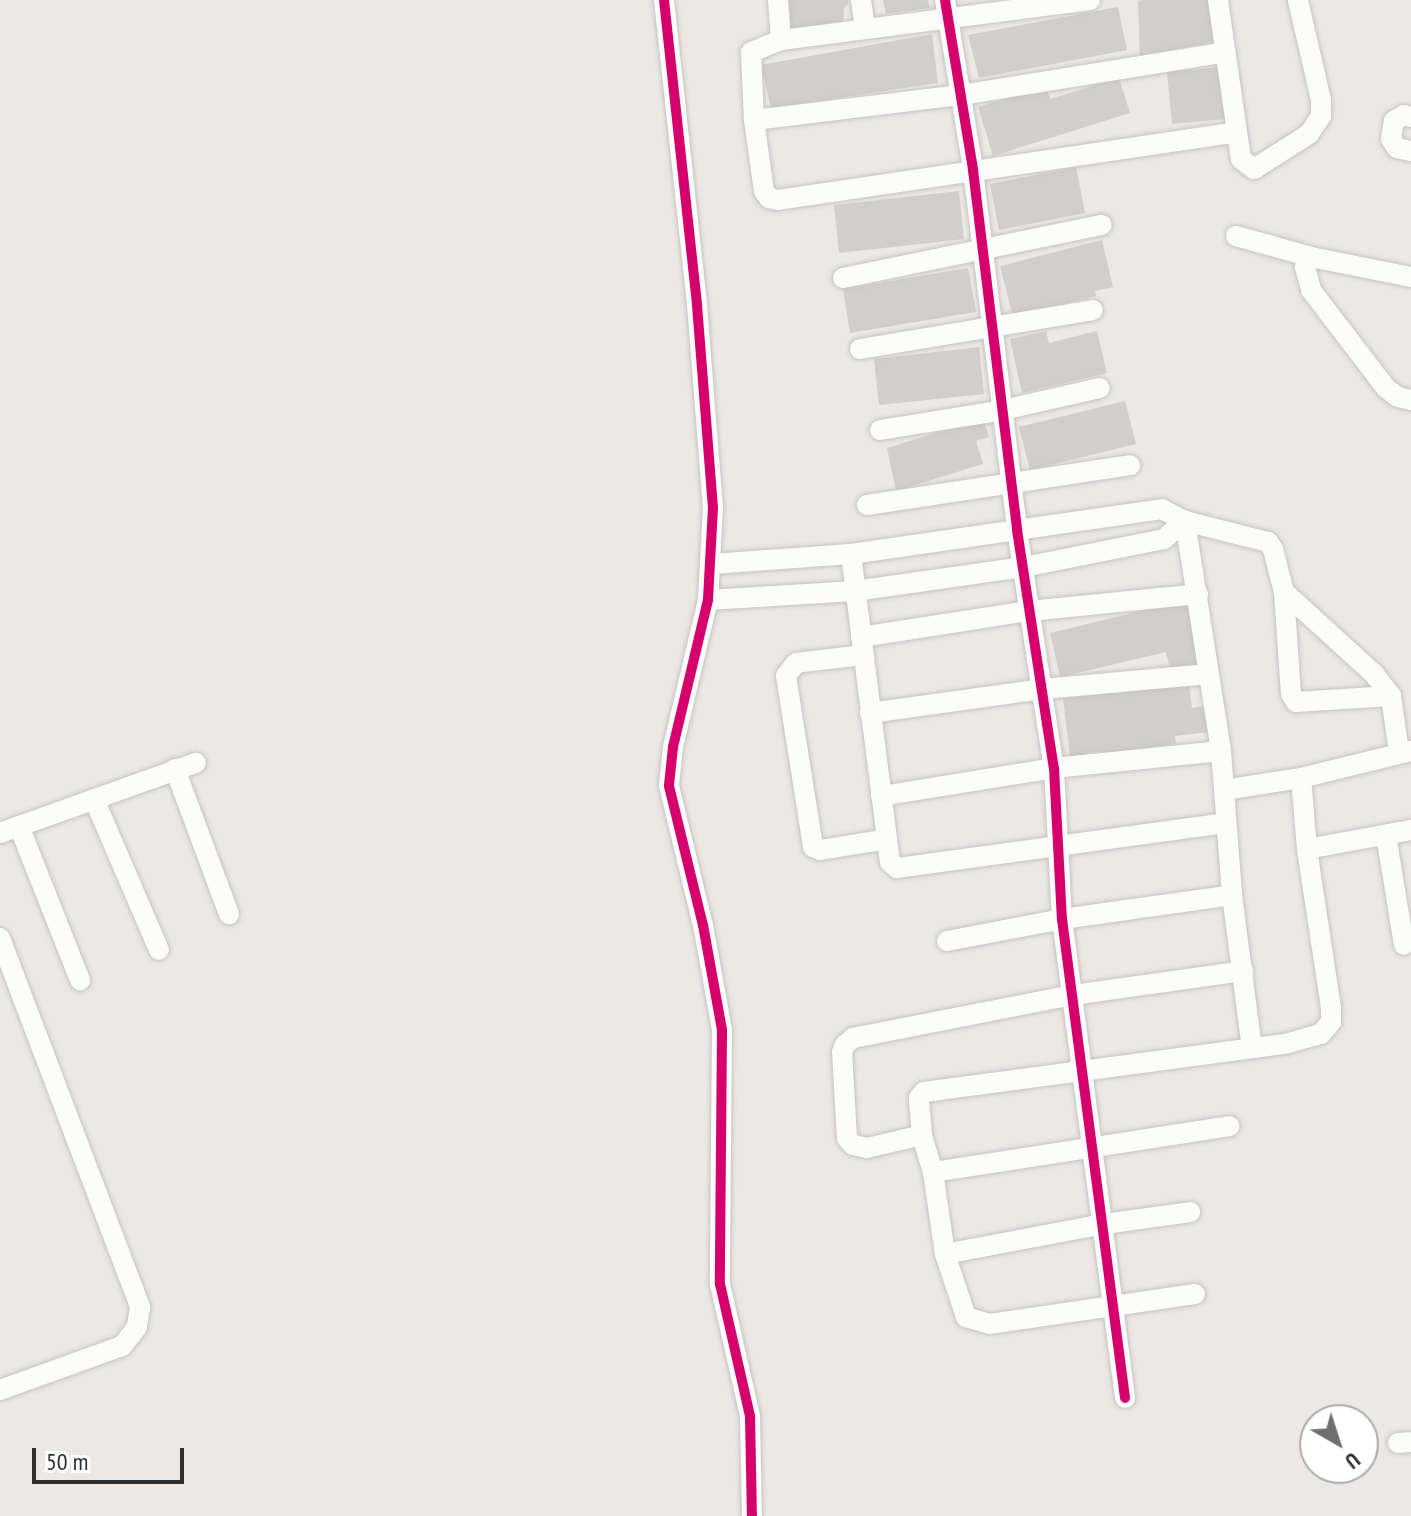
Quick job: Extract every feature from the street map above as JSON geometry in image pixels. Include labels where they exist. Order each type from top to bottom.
[{"type":"street","points":[[664,0],[712,485],[712,564],[708,600],[673,747],[669,786],[703,925],[722,1030],[720,1284],[750,1416],[752,1516]]},
{"type":"street","points":[[778,0],[781,40]]},
{"type":"street","points":[[861,0],[865,28]]},
{"type":"street","points":[[945,0],[973,170],[1017,530],[1054,768],[1062,919],[1095,1145],[1125,1398]]},
{"type":"street","points":[[1090,0],[948,21],[865,28],[781,40],[751,52],[754,120],[764,191],[769,198],[778,200],[1237,132]]},
{"type":"street","points":[[1218,0],[1244,164],[1261,168],[1309,134],[1317,123],[1321,100],[1298,0]]},
{"type":"street","points":[[754,120],[961,95],[1226,52]]},
{"type":"street","points":[[1411,117],[1404,115],[1394,121],[1391,139],[1397,148],[1411,151]]},
{"type":"street","points":[[843,278],[1102,225]]},
{"type":"street","points":[[1236,236],[1311,257],[1411,277]]},
{"type":"street","points":[[1311,257],[1305,267],[1311,290],[1386,388],[1398,397],[1411,400]]},
{"type":"street","points":[[860,349],[1093,310]]},
{"type":"street","points":[[880,430],[1003,410],[1100,388]]},
{"type":"street","points":[[867,505],[1130,465]]},
{"type":"street","points":[[712,564],[851,554],[1162,509],[1185,521],[1268,542],[1273,549],[1284,592],[1291,694],[1296,702],[1391,696]]},
{"type":"street","points":[[708,600],[855,591],[1024,567],[1164,539],[1185,521]]},
{"type":"street","points":[[1185,521],[1221,751],[1232,895],[1252,1048]]},
{"type":"street","points":[[851,554],[890,862],[904,869],[1226,823]]},
{"type":"street","points":[[1224,790],[1301,778],[1405,752],[1391,696],[1374,674],[1284,592]]},
{"type":"street","points":[[887,839],[820,850],[813,847],[786,676],[796,663],[1029,611],[1198,594]]},
{"type":"street","points":[[870,713],[1043,689],[1208,674]]},
{"type":"street","points":[[881,796],[1054,768],[1221,751]]},
{"type":"street","points":[[80,980],[10,829],[196,763]]},
{"type":"street","points":[[175,769],[229,914]]},
{"type":"street","points":[[1195,1294],[990,1324],[966,1317],[945,1254],[933,1172],[922,1135],[919,1098],[924,1092],[1085,1073],[1252,1048],[1321,1034],[1331,1022],[1307,849],[1301,778]]},
{"type":"street","points":[[94,799],[159,950]]},
{"type":"street","points":[[1307,849],[1411,830]]},
{"type":"street","points":[[1386,835],[1404,945]]},
{"type":"street","points":[[947,941],[1062,919],[1232,895]]},
{"type":"street","points":[[0,938],[140,1307],[137,1327],[122,1346],[0,1390]]},
{"type":"street","points":[[922,1135],[867,1148],[853,1145],[847,1138],[842,1052],[853,1038],[1073,995],[1243,971]]},
{"type":"street","points":[[933,1172],[1229,1126]]},
{"type":"street","points":[[945,1254],[1104,1224],[1190,1212]]},
{"type":"building","points":[[780,0],[848,0],[848,4],[844,8],[843,25],[790,32],[790,13],[781,13]]},
{"type":"building","points":[[883,0],[928,0],[930,8],[886,14]]},
{"type":"building","points":[[1210,0],[1216,42],[1140,56],[1138,1]]},
{"type":"building","points":[[1118,7],[1127,50],[979,78],[968,35]]},
{"type":"building","points":[[932,34],[938,83],[771,108],[761,65]]},
{"type":"building","points":[[1222,67],[1226,119],[1172,124],[1167,72]]},
{"type":"building","points":[[1119,78],[1130,113],[993,156],[978,107],[1046,86],[1050,99]]},
{"type":"building","points":[[1076,167],[1085,213],[999,230],[990,184]]},
{"type":"building","points":[[959,191],[964,239],[839,253],[834,205]]},
{"type":"building","points":[[1102,240],[1113,287],[1095,291],[1096,296],[1013,317],[1000,266]]},
{"type":"building","points":[[968,268],[976,312],[850,333],[843,289]]},
{"type":"building","points":[[1046,331],[1049,343],[1097,331],[1107,373],[1022,393],[1010,339]]},
{"type":"building","points":[[979,347],[984,394],[879,405],[874,359]]},
{"type":"building","points":[[1125,401],[1136,444],[1030,470],[1019,427]]},
{"type":"building","points":[[983,418],[989,437],[976,441],[983,464],[896,491],[887,448]]},
{"type":"building","points":[[1190,599],[1205,664],[1171,672],[1166,652],[1060,677],[1050,633]]},
{"type":"building","points":[[1189,686],[1192,708],[1206,706],[1209,732],[1175,736],[1176,744],[1143,748],[1143,755],[1105,759],[1104,751],[1086,753],[1087,764],[1071,765],[1063,698]]},
{"type":"cycle path","points":[[664,0],[697,305],[713,507],[708,600],[673,747],[669,786],[703,925],[722,1030],[720,1284],[750,1416],[752,1516]]},
{"type":"cycle path","points":[[945,0],[973,170],[1017,530],[1054,768],[1062,919],[1125,1398]]}]
